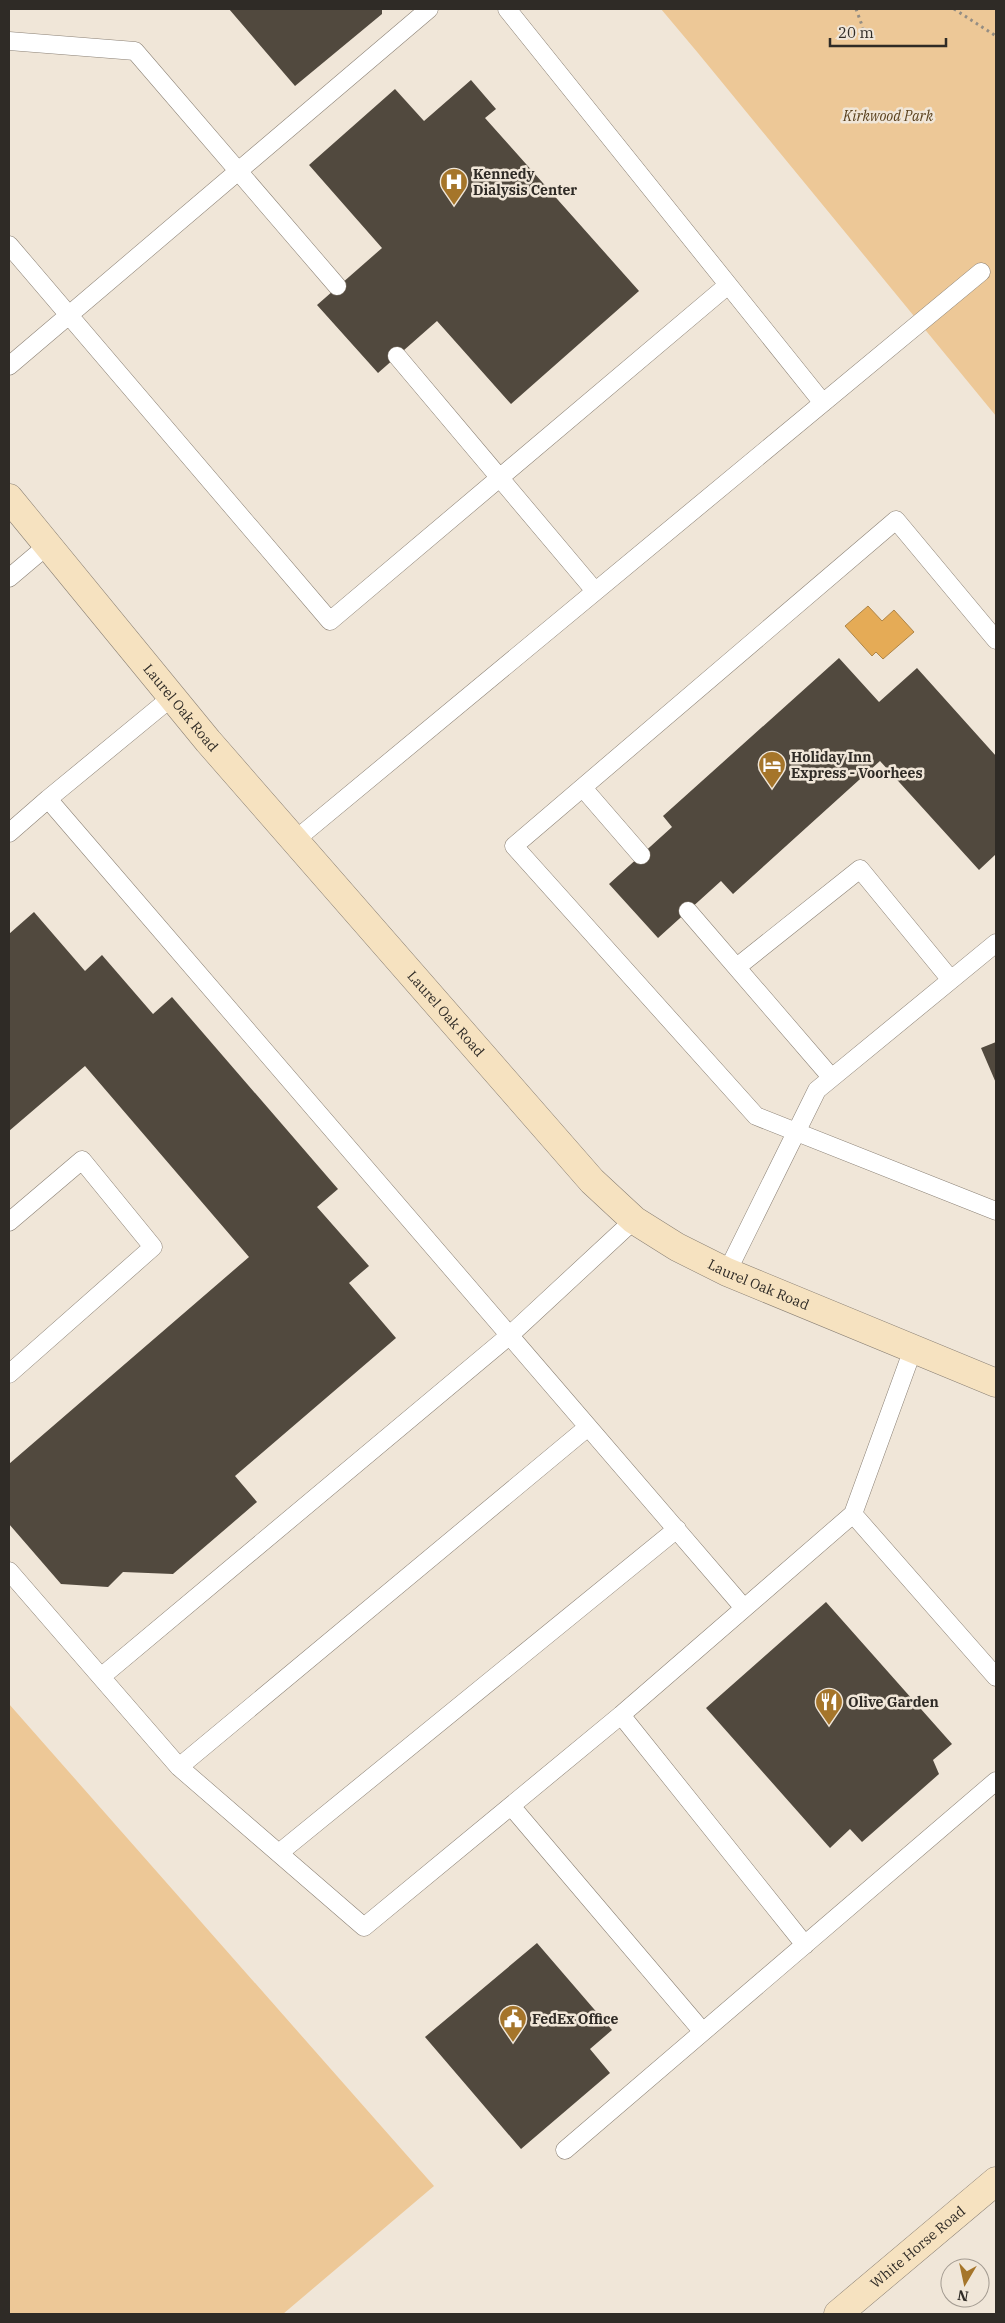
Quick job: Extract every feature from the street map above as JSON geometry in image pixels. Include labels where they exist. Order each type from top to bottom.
[{"type":"street","name":"Laurel Oak Road","points":[[9,498],[172,697],[294,841],[592,1181],[634,1220],[676,1246],[727,1272],[996,1383]]},
{"type":"street","name":"White Horse Road","points":[[838,2314],[996,2181]]},
{"type":"lane","points":[[9,366],[429,9]]},
{"type":"lane","points":[[507,9],[823,403]]},
{"type":"lane","points":[[9,41],[134,51],[337,286]]},
{"type":"lane","points":[[9,245],[330,621],[728,285]]},
{"type":"lane","points":[[294,841],[981,272]]},
{"type":"lane","points":[[397,356],[595,591]]},
{"type":"lane","points":[[996,640],[896,520],[514,846],[756,1116],[996,1211]]},
{"type":"lane","points":[[9,578],[48,545]]},
{"type":"lane","points":[[9,833],[172,697]]},
{"type":"lane","points":[[583,788],[641,855]]},
{"type":"lane","points":[[48,799],[744,1608]]},
{"type":"lane","points":[[737,968],[860,869],[951,980]]},
{"type":"lane","points":[[688,911],[831,1078]]},
{"type":"lane","points":[[727,1272],[794,1132],[817,1090],[996,943]]},
{"type":"lane","points":[[9,1222],[82,1160],[152,1247],[9,1374]]},
{"type":"lane","points":[[102,1678],[510,1335],[634,1220]]},
{"type":"lane","points":[[9,1571],[179,1767],[364,1927],[621,1715],[853,1514],[913,1349]]},
{"type":"lane","points":[[179,1767],[588,1427]]},
{"type":"lane","points":[[853,1514],[996,1677]]},
{"type":"lane","points":[[279,1853],[678,1530]]},
{"type":"lane","points":[[621,1715],[804,1945]]},
{"type":"lane","points":[[565,2150],[996,1781]]},
{"type":"lane","points":[[511,1806],[703,2032]]},
{"type":"path","points":[[856,9],[862,28]]},
{"type":"path","points":[[954,9],[996,36]]},
{"type":"green space","name":"Kirkwood Park","points":[[661,9],[996,9],[996,416],[698,53]]},
{"type":"green space","points":[[9,1704],[434,2186],[283,2314],[9,2314]]},
{"type":"shaded area","points":[[868,606],[882,621],[894,610],[914,632],[883,659],[876,652],[872,656],[845,626]]},
{"type":"building","points":[[229,9],[382,9],[382,14],[295,86]]},
{"type":"building","name":"Kennedy Dialysis Center","points":[[471,80],[496,109],[485,118],[639,291],[511,404],[437,321],[378,373],[317,305],[382,248],[309,165],[395,89],[424,121]]},
{"type":"building","name":"Holiday Inn Express - Voorhees","points":[[839,658],[879,702],[917,668],[996,756],[996,854],[979,870],[880,761],[733,894],[721,881],[658,938],[609,884],[672,827],[663,816]]},
{"type":"building","points":[[34,912],[85,971],[102,955],[153,1014],[172,997],[338,1189],[317,1207],[369,1266],[349,1283],[396,1338],[235,1476],[257,1502],[173,1574],[123,1572],[108,1587],[61,1584],[9,1524],[9,1464],[249,1257],[85,1066],[9,1131],[9,934]]},
{"type":"building","points":[[996,1042],[996,1083],[981,1048]]},
{"type":"building","name":"Olive Garden","points":[[826,1602],[952,1744],[933,1760],[939,1774],[862,1842],[850,1829],[830,1848],[706,1708]]},
{"type":"building","name":"FedEx Office","points":[[537,1943],[612,2030],[590,2049],[610,2073],[521,2149],[425,2037]]},
{"type":"place","name":"Kennedy Dialysis Center","points":[[454,206]]},
{"type":"place","name":"Holiday Inn Express - Voorhees","points":[[772,789]]},
{"type":"place","name":"Olive Garden","points":[[829,1726]]},
{"type":"place","name":"FedEx Office","points":[[513,2043]]}]
